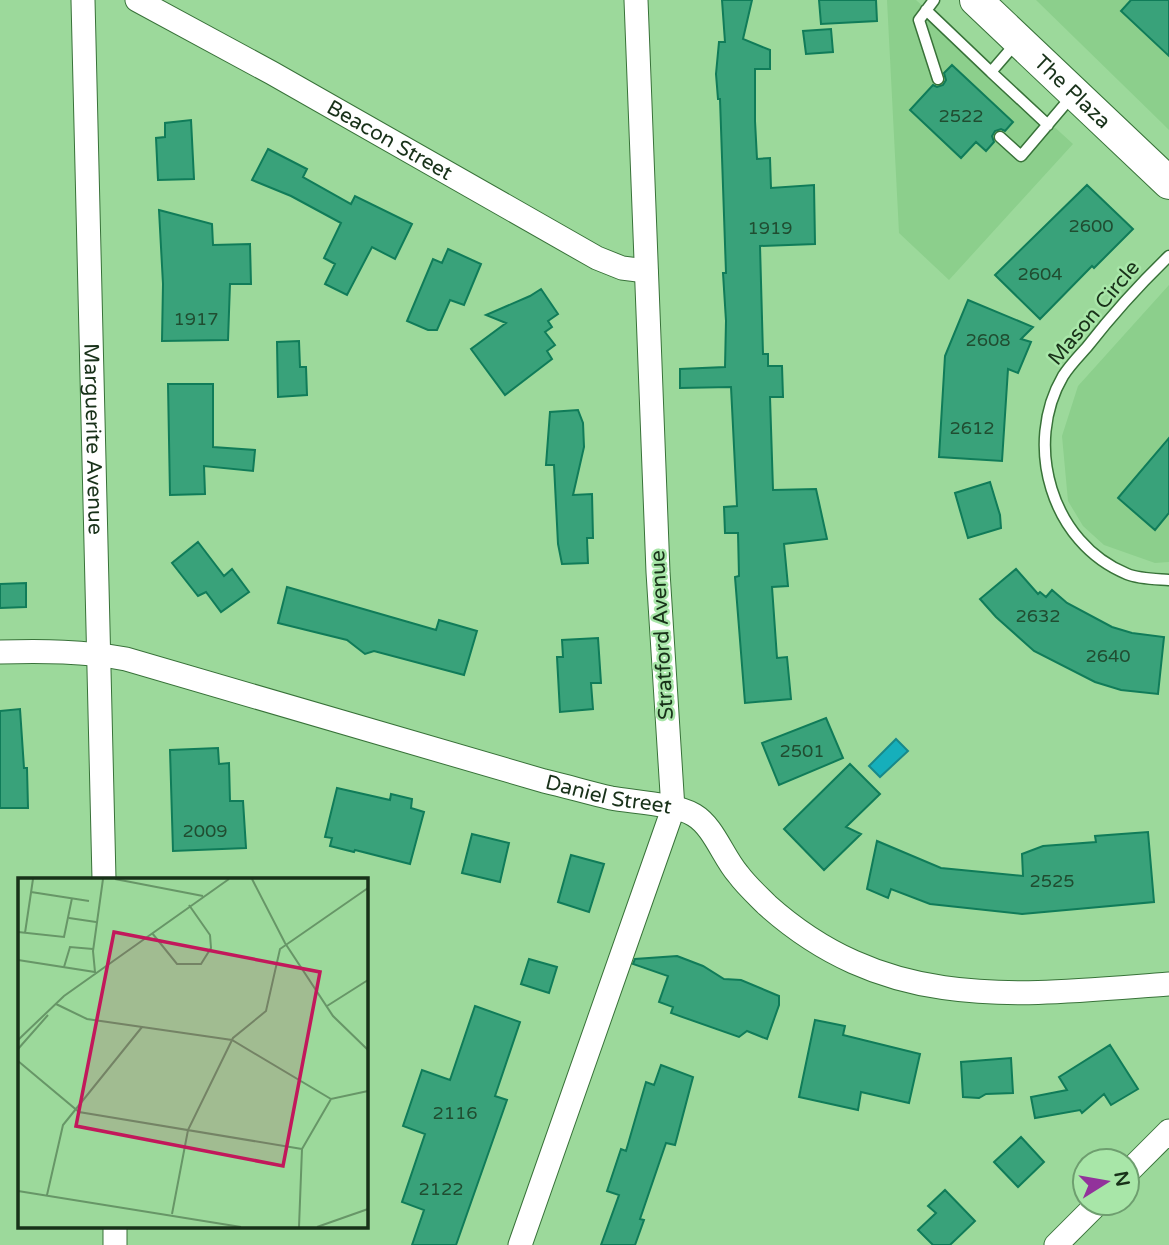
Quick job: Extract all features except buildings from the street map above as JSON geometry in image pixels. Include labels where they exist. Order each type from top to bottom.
[{"type":"main road","name":"The Plaza","points":[[976,0],[1169,183]]},
{"type":"street","name":"Marguerite Avenue","points":[[83,0],[104,878]]},
{"type":"street","name":"Beacon Street","points":[[137,0],[272,73],[597,258],[622,268],[646,271]]},
{"type":"street","name":"Stratford Avenue","points":[[520,1245],[673,808],[662,646],[636,0]]},
{"type":"street","name":"Daniel Street","points":[[0,652],[98,653],[137,662],[544,780],[610,798],[673,808],[695,816],[705,825],[737,874],[768,906],[819,943],[880,974],[925,986],[986,993],[1047,993],[1169,984]]},
{"type":"street","points":[[1141,1159],[1169,1131]]},
{"type":"street","points":[[1056,1245],[1084,1217]]},
{"type":"lane","points":[[934,0],[919,20],[938,79]]},
{"type":"lane","points":[[926,10],[1048,125]]},
{"type":"lane","points":[[991,72],[1018,41]]},
{"type":"lane","points":[[999,137],[1021,156],[1074,94]]},
{"type":"lane","name":"Mason Circle","points":[[1169,256],[1108,321],[1064,374],[1051,405],[1045,437],[1046,466],[1054,499],[1065,522],[1082,542],[1103,560],[1128,575],[1169,580]]},
{"type":"shaded area","points":[[887,0],[916,0],[1073,144],[949,280],[899,233]]},
{"type":"shaded area","points":[[1036,0],[1169,0],[1169,130],[1162,123]]},
{"type":"shaded area","points":[[1169,285],[1169,562],[1155,563],[1104,545],[1083,526],[1068,501],[1062,436],[1078,386]]},
{"type":"water","points":[[896,739],[908,751],[880,777],[869,766]]}]
